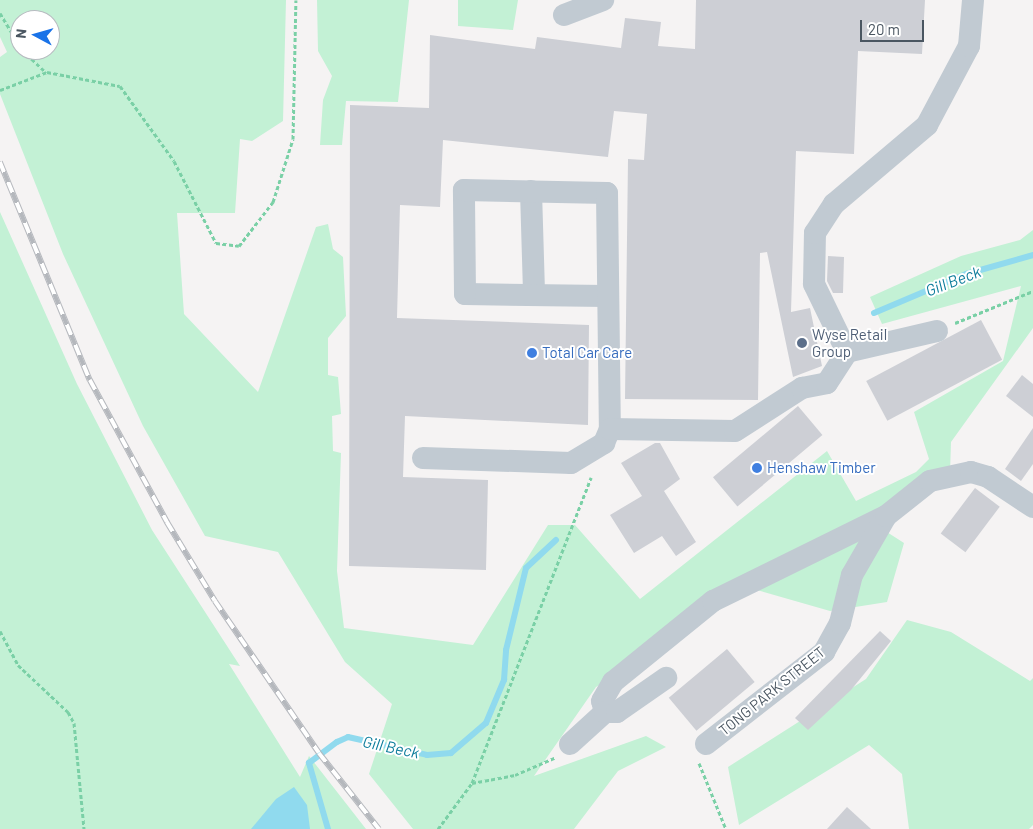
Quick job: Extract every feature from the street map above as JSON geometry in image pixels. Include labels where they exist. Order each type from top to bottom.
[{"type":"street","points":[[564,15],[603,0]]},
{"type":"street","points":[[847,352],[814,284],[815,233],[834,204],[927,125],[969,46],[973,0]]},
{"type":"street","points":[[606,296],[465,294],[464,190],[607,193],[607,436]]},
{"type":"street","points":[[531,191],[534,295]]},
{"type":"street","points":[[423,458],[571,463],[607,436],[735,431],[802,388],[827,383],[847,352],[937,331]]},
{"type":"street","name":"TONG PARK STREET","points":[[706,744],[824,652],[840,623],[852,575],[886,516],[930,480],[971,472],[988,476],[1033,507]]},
{"type":"street","points":[[605,712],[602,701],[613,682],[713,601],[886,516]]},
{"type":"street","points":[[570,744],[605,712],[617,712],[666,678]]},
{"type":"path","points":[[33,60],[47,72],[120,86],[174,161],[216,242],[239,246],[273,202],[293,139],[296,0]]},
{"type":"path","points":[[0,13],[10,30]]},
{"type":"path","points":[[0,90],[47,72]]},
{"type":"path","points":[[937,331],[1033,291]]},
{"type":"path","points":[[438,829],[472,783],[607,436]]},
{"type":"path","points":[[0,630],[23,671],[68,712],[74,723],[84,829]]},
{"type":"path","points":[[472,783],[548,763],[570,744]]},
{"type":"path","points":[[706,744],[698,765],[726,829]]},
{"type":"green space","points":[[0,0],[286,0],[283,121],[252,141],[240,139],[235,213],[177,213],[184,314],[258,392],[316,227],[328,224],[333,249],[343,257],[346,316],[328,338],[328,375],[338,377],[341,414],[332,416],[333,451],[341,453],[337,571],[344,628],[473,645],[548,525],[575,525],[640,599],[827,451],[856,501],[916,472],[929,459],[914,412],[1003,361],[1021,286],[882,324],[870,297],[961,256],[1020,240],[1033,230],[1033,328],[951,442],[950,473],[865,518],[904,543],[887,602],[830,611],[750,588],[596,687],[534,776],[646,736],[666,747],[618,771],[574,829],[413,829],[369,774],[392,704],[345,662],[278,552],[205,536],[143,426],[63,254],[0,94],[0,57],[7,52],[0,37]]},
{"type":"green space","points":[[317,0],[409,0],[398,102],[346,101],[342,145],[320,145],[323,100],[332,76],[318,51]]},
{"type":"green space","points":[[458,0],[518,0],[513,30],[458,26]]},
{"type":"green space","points":[[0,212],[77,384],[152,530],[240,666],[229,664],[300,777],[309,756],[366,829],[0,829]]},
{"type":"green space","points":[[907,620],[951,632],[1030,681],[1033,678],[1033,825],[1029,829],[909,829],[902,774],[869,745],[739,825],[728,767],[866,679]]},
{"type":"water","points":[[294,787],[307,805],[310,829],[251,829],[276,799]]},
{"type":"building","points":[[696,0],[925,0],[922,54],[858,51],[854,154],[796,151],[791,312],[810,308],[822,366],[793,377],[767,252],[760,253],[758,400],[625,399],[628,159],[644,160],[647,114],[614,111],[608,157],[443,140],[440,207],[400,205],[397,318],[589,325],[588,425],[405,416],[403,477],[488,480],[486,570],[349,566],[350,105],[429,108],[430,35],[535,49],[537,37],[621,48],[625,18],[661,22],[658,46],[695,49]]},
{"type":"building","points":[[828,256],[844,257],[843,293],[833,293],[827,281]]},
{"type":"building","points":[[981,320],[1002,360],[887,421],[866,381]]},
{"type":"building","points":[[1022,375],[1033,384],[1033,417],[1006,396]]},
{"type":"building","points":[[798,406],[822,435],[737,506],[713,477]]},
{"type":"building","points":[[1033,428],[1033,464],[1021,481],[1005,469]]},
{"type":"building","points":[[655,443],[660,443],[680,479],[664,491],[696,542],[676,556],[662,536],[634,553],[610,515],[642,496],[621,463]]},
{"type":"building","points":[[975,488],[1000,507],[965,552],[941,534]]},
{"type":"building","points":[[880,631],[891,641],[851,690],[808,730],[795,718]]},
{"type":"building","points":[[727,649],[755,682],[696,731],[669,698]]},
{"type":"building","points":[[847,807],[871,829],[827,829]]},
{"type":"waterway","name":"Gill Beck","points":[[874,313],[966,274],[1033,255]]},
{"type":"waterway","name":"Gill Beck","points":[[328,829],[309,763],[337,742],[348,737],[427,755],[451,753],[486,723],[504,680],[506,650],[526,568],[556,540]]},
{"type":"railway","points":[[0,162],[90,380],[167,522],[215,601],[319,753],[379,829]]},
{"type":"place","name":"Wyse Retail Group","points":[[802,343]]},
{"type":"place","name":"Total Car Care","points":[[532,353]]},
{"type":"place","name":"Henshaw Timber","points":[[757,468]]}]
